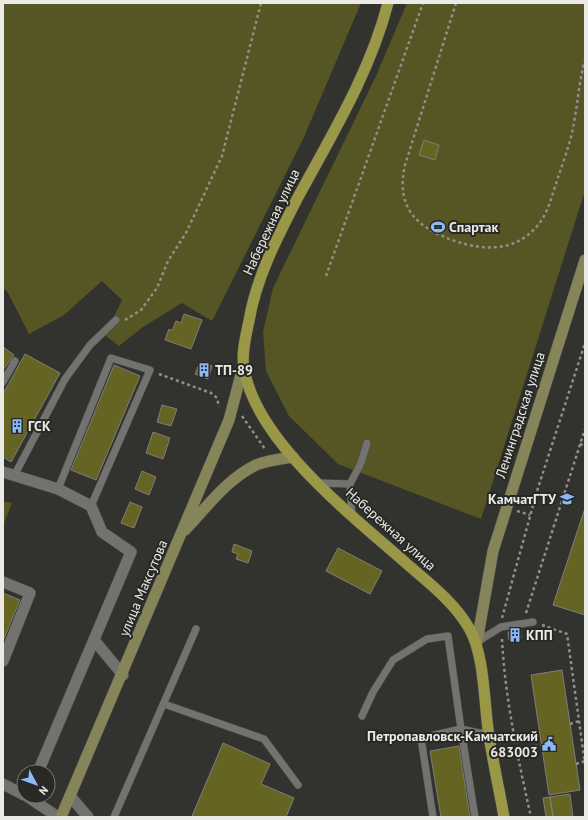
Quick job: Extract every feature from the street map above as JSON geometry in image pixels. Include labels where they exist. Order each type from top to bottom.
[{"type":"main road","name":"Набережная улица","points":[[388,3],[379,33],[363,73],[264,267],[251,309],[243,367],[259,411],[278,440],[352,516],[450,602],[468,626],[477,642]]},
{"type":"main road","name":"Ленинградская улица","points":[[504,817],[489,732],[477,642],[493,551],[585,260]]},
{"type":"main road","name":"улица Максутова","points":[[60,817],[123,675],[230,420],[243,367]]},
{"type":"main road","points":[[181,535],[236,477],[257,465],[272,460],[293,457]]},
{"type":"street","points":[[3,472],[58,489],[91,506],[102,532],[131,552],[41,764]]},
{"type":"street","points":[[3,582],[30,593],[3,661]]},
{"type":"street","points":[[94,640],[123,675]]},
{"type":"street","points":[[3,784],[16,791]]},
{"type":"street","points":[[70,796],[88,817]]},
{"type":"street","points":[[39,804],[60,817]]},
{"type":"lane","points":[[14,476],[65,379],[90,345],[118,321]]},
{"type":"lane","points":[[58,489],[111,358],[150,370],[91,506]]},
{"type":"lane","points":[[3,382],[15,361]]},
{"type":"lane","points":[[352,516],[350,484],[361,463],[367,443]]},
{"type":"lane","points":[[319,483],[350,484]]},
{"type":"lane","points":[[477,642],[501,627],[533,622]]},
{"type":"lane","points":[[114,817],[196,629]]},
{"type":"lane","points":[[362,716],[393,660],[427,638],[448,636],[461,729],[476,817]]},
{"type":"lane","points":[[164,704],[264,738],[298,785]]},
{"type":"lane","points":[[433,817],[421,738],[461,729],[479,733],[489,732]]},
{"type":"path","points":[[118,321],[142,310],[157,288],[168,261],[186,233],[222,156],[261,3]]},
{"type":"path","points":[[326,276],[424,3]]},
{"type":"path","points":[[456,3],[402,178],[404,194],[409,210],[423,226],[436,234],[471,246],[492,248],[517,242],[537,226],[550,203],[574,124],[579,83],[585,60]]},
{"type":"path","points":[[531,817],[517,750],[507,686],[501,621],[530,515],[585,343]]},
{"type":"path","points":[[150,370],[211,393],[217,398],[218,407]]},
{"type":"path","points":[[242,415],[269,454]]},
{"type":"path","points":[[523,623],[585,429]]},
{"type":"path","points":[[580,444],[585,446]]},
{"type":"path","points":[[516,511],[530,515]]},
{"type":"path","points":[[533,622],[567,634],[585,763],[576,764]]},
{"type":"path","points":[[570,724],[579,721]]},
{"type":"path","points":[[517,750],[541,745]]},
{"type":"shaded area","points":[[3,3],[361,3],[304,137],[212,321],[182,303],[143,327],[119,346],[105,335],[122,300],[102,281],[64,315],[29,334],[7,291],[3,289]]},
{"type":"shaded area","name":"Спартак","points":[[407,3],[585,3],[585,191],[481,519],[338,464],[289,416],[266,371],[263,332],[273,288],[376,76]]},
{"type":"shaded area","points":[[3,501],[12,503],[3,526]]},
{"type":"building","points":[[424,140],[439,145],[435,160],[419,155]]},
{"type":"building","points":[[184,314],[202,320],[191,349],[165,340],[169,329],[172,331],[176,321],[181,323]]},
{"type":"building","points":[[3,347],[14,355],[3,370]]},
{"type":"building","name":"ГСК","points":[[25,354],[60,373],[11,462],[3,457],[3,394]]},
{"type":"building","name":"ТП-89","points":[[200,362],[212,366],[208,379],[195,374]]},
{"type":"building","points":[[114,365],[140,376],[96,480],[71,470]]},
{"type":"building","points":[[162,405],[177,409],[171,426],[157,422]]},
{"type":"building","points":[[153,432],[170,438],[163,459],[146,453]]},
{"type":"building","points":[[142,471],[156,477],[149,495],[135,489]]},
{"type":"building","points":[[130,502],[142,507],[134,528],[121,523]]},
{"type":"building","points":[[585,508],[585,615],[553,605]]},
{"type":"building","points":[[234,544],[252,551],[248,563],[236,559],[238,554],[232,552]]},
{"type":"building","points":[[338,548],[382,571],[370,594],[326,571]]},
{"type":"building","points":[[3,593],[20,600],[3,641]]},
{"type":"building","name":"КПП","points":[[520,630],[521,638],[509,640],[508,632]]},
{"type":"building","points":[[562,670],[580,790],[549,795],[531,675]]},
{"type":"building","points":[[223,743],[270,764],[261,784],[294,798],[286,817],[192,816]]},
{"type":"building","points":[[459,746],[470,817],[441,817],[430,751]]},
{"type":"building","points":[[570,794],[573,817],[553,817],[550,797]]},
{"type":"building","points":[[550,797],[553,817],[546,817],[543,798]]},
{"type":"place","name":"Спартак","points":[[438,227]]},
{"type":"place","name":"ТП-89","points":[[204,370]]},
{"type":"place","name":"ГСК","points":[[17,426]]},
{"type":"place","name":"КамчатГТУ","points":[[567,499]]},
{"type":"place","name":"КПП","points":[[515,635]]},
{"type":"place","name":"Петропавловск-Камчатский 683003","points":[[549,744]]}]
